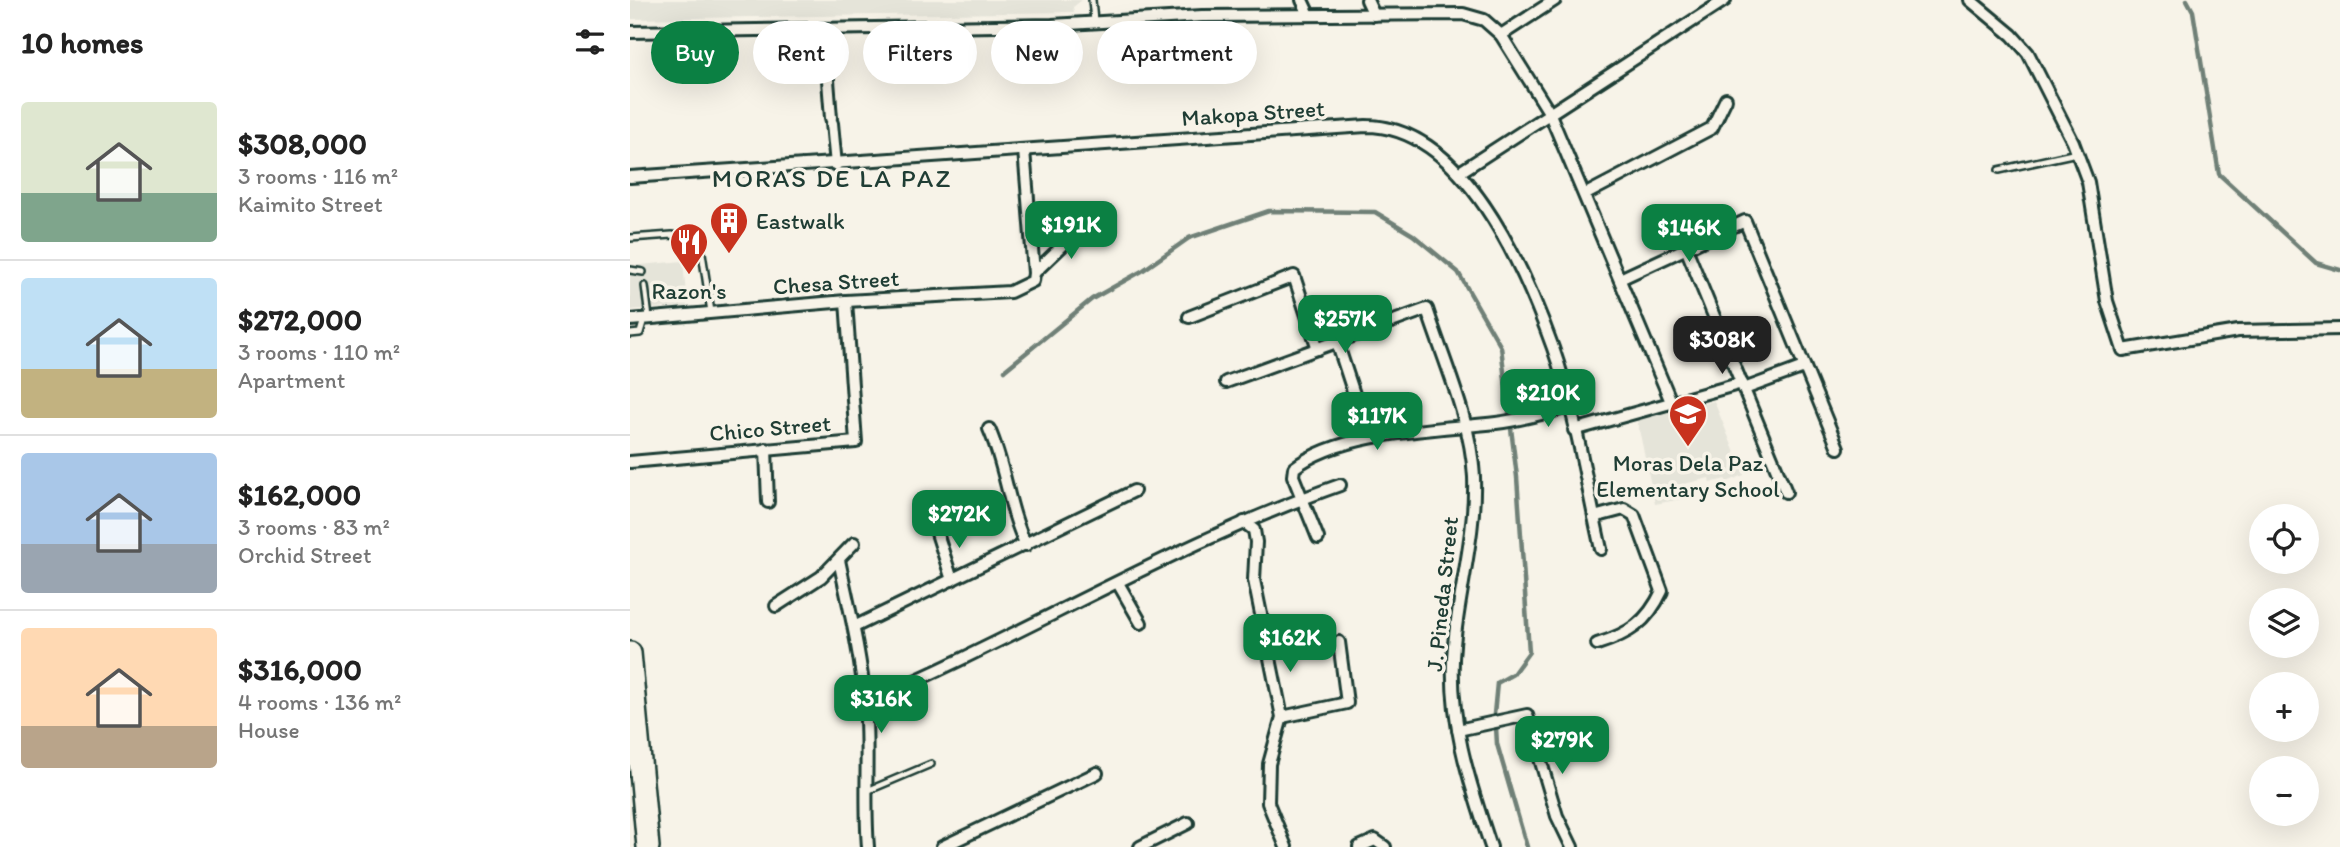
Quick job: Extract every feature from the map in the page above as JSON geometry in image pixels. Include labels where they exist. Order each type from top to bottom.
[{"type":"highway","points":[[630,655],[648,847]]},
{"type":"street","points":[[1302,0],[1309,15]]},
{"type":"street","points":[[1367,0],[1374,15]]},
{"type":"street","points":[[1420,14],[1421,0]]},
{"type":"street","points":[[1501,35],[1555,0]]},
{"type":"street","points":[[1460,172],[1725,0]]},
{"type":"street","points":[[1970,0],[2012,35],[2028,53],[2077,153],[2088,182],[2107,301],[2123,350],[2238,331],[2340,329]]},
{"type":"street","points":[[849,29],[1202,16],[1420,14],[1484,20],[1501,35],[1549,113],[1586,194],[1672,404]]},
{"type":"street","points":[[630,32],[753,31]]},
{"type":"street","points":[[829,84],[836,165]]},
{"type":"street","points":[[1586,194],[1712,128],[1718,121],[1726,99]]},
{"type":"street","name":"Makopa Street","points":[[630,177],[1379,126],[1407,135],[1460,172],[1516,260],[1553,348],[1601,550]]},
{"type":"street","points":[[1024,150],[1034,273]]},
{"type":"street","points":[[1620,279],[1745,221],[1838,448]]},
{"type":"street","name":"Chesa Street","points":[[630,320],[846,301],[1010,292],[1030,284],[1034,273],[1086,223]]},
{"type":"street","points":[[1686,248],[1786,492]]},
{"type":"street","points":[[1189,317],[1294,276],[1318,349]]},
{"type":"street","name":"Chico Street","points":[[630,462],[856,442],[846,301]]},
{"type":"street","name":"J. Pineda Street","points":[[1337,342],[1427,309],[1465,426],[1474,475],[1454,648],[1458,730],[1491,847]]},
{"type":"street","points":[[1226,382],[1337,342],[1368,437]]},
{"type":"street","points":[[1574,430],[1743,386],[1804,367]]},
{"type":"street","points":[[1318,538],[1301,499],[1294,468],[1305,460],[1368,437],[1498,423],[1569,407]]},
{"type":"street","points":[[989,429],[998,449],[1012,513],[1026,545]]},
{"type":"street","points":[[766,449],[768,502]]},
{"type":"street","points":[[865,703],[949,667],[1244,522],[1340,485]]},
{"type":"street","points":[[853,627],[1134,491]]},
{"type":"street","points":[[1594,517],[1624,509],[1634,515],[1662,591],[1656,605],[1628,634],[1597,644]]},
{"type":"street","points":[[1244,522],[1254,530],[1254,580],[1282,717],[1269,764],[1268,803],[1286,847]]},
{"type":"street","points":[[936,530],[952,580]]},
{"type":"street","points":[[776,606],[821,577],[854,543]]},
{"type":"street","points":[[839,560],[865,703],[864,793],[867,847]]},
{"type":"street","points":[[1118,583],[1141,622]]},
{"type":"street","points":[[1282,717],[1347,703],[1339,642]]},
{"type":"street","points":[[1458,730],[1527,715],[1557,816],[1572,847]]},
{"type":"street","points":[[942,847],[1097,774]]},
{"type":"street","points":[[1140,847],[1188,824]]},
{"type":"street","points":[[1359,847],[1375,840],[1385,847]]},
{"type":"lane","points":[[1092,0],[1094,22]]},
{"type":"lane","points":[[1999,170],[2077,153]]},
{"type":"lane","points":[[630,238],[672,236],[694,240],[702,253],[710,312]]},
{"type":"lane","points":[[630,270],[643,272]]},
{"type":"lane","points":[[630,334],[640,333],[647,319],[645,286]]},
{"type":"lane","points":[[864,793],[931,764]]},
{"type":"shaded area","points":[[630,0],[1082,0],[1073,7],[1074,12],[630,19]]},
{"type":"shaded area","points":[[683,261],[687,306],[630,310],[630,266]]},
{"type":"shaded area","name":"Moras Dela Paz Elementary School","points":[[1714,401],[1744,475],[1727,482],[1725,479],[1710,483],[1709,478],[1680,485],[1682,499],[1655,504],[1637,420]]},
{"type":"waterway","points":[[2187,0],[2193,11],[2219,174],[2316,263],[2340,270]]},
{"type":"waterway","points":[[1005,370],[1092,299],[1142,271],[1189,238],[1269,211],[1375,212],[1413,235],[1458,272],[1501,347],[1517,477],[1529,652],[1513,674],[1497,683],[1494,714]]},
{"type":"waterway","points":[[1496,727],[1497,744],[1527,847]]},
{"type":"place","name":"Eastwalk","points":[[729,255]]},
{"type":"place","name":"Razon's","points":[[689,276]]},
{"type":"place","name":"Moras Dela Paz Elementary School","points":[[1688,448]]},
{"type":"district","name":"MORAS DE LA PAZ","points":[[832,178]]}]
